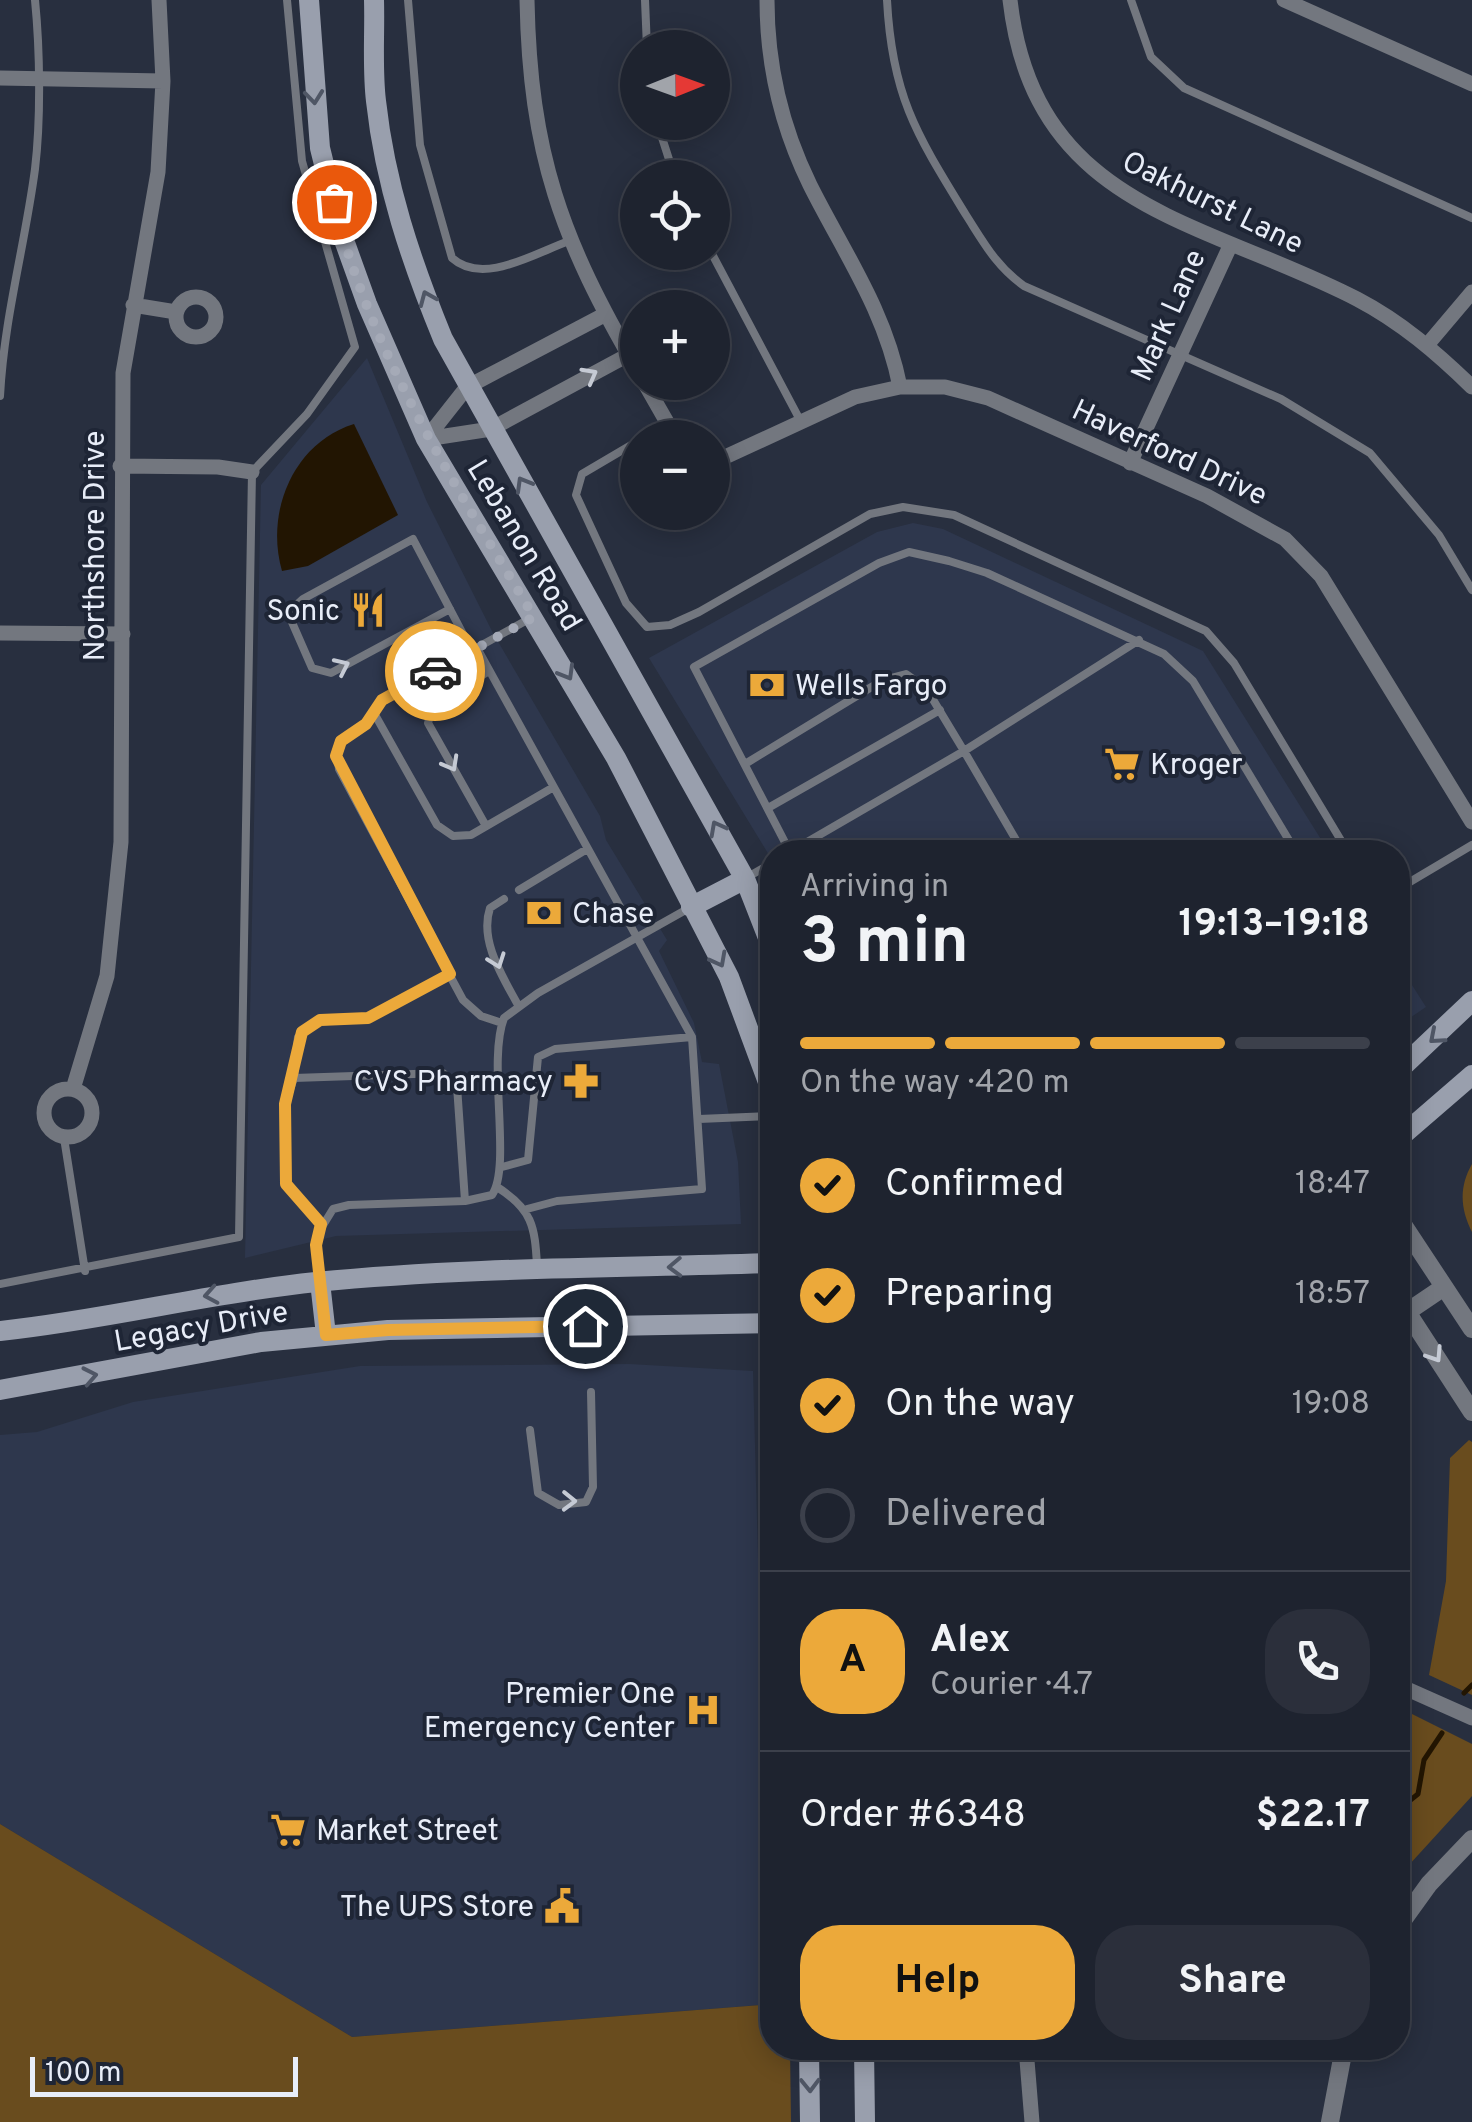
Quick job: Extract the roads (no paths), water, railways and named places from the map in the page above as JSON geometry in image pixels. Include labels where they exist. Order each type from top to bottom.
[{"type":"main road","name":"Lebanon Road","points":[[309,0],[320,148],[340,229],[426,439],[616,758],[728,977],[760,1062]]},
{"type":"main road","name":"Lebanon Road","points":[[374,0],[375,96],[384,158],[414,269],[467,387],[745,879],[760,917]]},
{"type":"main road","points":[[691,907],[745,879]]},
{"type":"main road","points":[[1410,1060],[1472,1002]]},
{"type":"main road","points":[[1410,1129],[1472,1075]]},
{"type":"main road","name":"Legacy Drive","points":[[0,1332],[65,1324],[218,1293],[320,1282],[760,1263]]},
{"type":"main road","points":[[320,1282],[326,1335]]},
{"type":"main road","name":"Legacy Drive","points":[[0,1390],[261,1342],[326,1335],[388,1330],[760,1323]]},
{"type":"main road","points":[[809,2060],[810,2122]]},
{"type":"main road","points":[[864,2060],[864,2122]]},
{"type":"street","name":"Northshore Drive","points":[[73,1089],[107,976],[121,842],[123,372],[132,305],[155,196],[163,81],[159,0]]},
{"type":"street","points":[[527,0],[528,69],[539,147],[568,241],[620,341]]},
{"type":"street","points":[[767,0],[772,74],[792,145],[875,302],[900,387]]},
{"type":"street","name":"Oakhurst Lane","points":[[1010,0],[1019,55],[1030,82],[1061,138],[1080,161],[1123,193],[1358,300],[1428,344],[1472,387]]},
{"type":"street","points":[[1284,0],[1472,84]]},
{"type":"street","points":[[0,78],[163,81]]},
{"type":"street","name":"Mark Lane","points":[[1130,463],[1231,244]]},
{"type":"street","points":[[1428,344],[1472,292]]},
{"type":"street","points":[[132,305],[176,312]]},
{"type":"street","points":[[426,439],[467,387],[604,316]]},
{"type":"street","points":[[426,439],[491,429],[620,358]]},
{"type":"street","name":"Haverford Drive","points":[[730,454],[854,396],[900,387],[945,387],[978,394],[1244,514],[1303,556],[1342,606],[1472,822]]},
{"type":"street","points":[[120,466],[218,467],[252,472]]},
{"type":"street","points":[[0,633],[123,634]]},
{"type":"street","points":[[73,1089],[88,1100],[92,1118],[82,1134],[64,1138],[48,1127],[44,1109],[54,1093],[73,1089]]},
{"type":"street","points":[[1410,1234],[1472,1330]]},
{"type":"street","points":[[1410,1301],[1444,1286]]},
{"type":"street","points":[[1410,1317],[1472,1412]]},
{"type":"street","points":[[1410,1690],[1472,1718]]},
{"type":"street","points":[[1410,1910],[1429,1884],[1472,1840]]},
{"type":"street","points":[[1027,2060],[1032,2122]]},
{"type":"street","points":[[1330,2122],[1342,2060]]},
{"type":"lane","points":[[0,396],[11,284],[35,166],[39,40],[35,0]]},
{"type":"lane","points":[[0,1284],[85,1271],[239,1238],[252,472],[307,414],[355,347],[302,162],[287,0]]},
{"type":"lane","points":[[408,0],[420,145],[452,258],[461,266],[480,271],[568,241]]},
{"type":"lane","points":[[644,0],[646,30]]},
{"type":"lane","points":[[887,0],[892,60],[910,124],[996,263],[1024,286],[1282,399],[1370,453],[1440,535],[1472,590]]},
{"type":"lane","points":[[1131,0],[1140,37],[1151,57],[1184,88],[1472,218]]},
{"type":"lane","points":[[721,270],[800,420]]},
{"type":"lane","points":[[620,451],[582,474],[576,496],[626,603],[646,627],[670,626],[699,612],[870,514],[902,507],[954,516],[1206,631],[1234,663],[1341,840]]},
{"type":"lane","points":[[450,610],[331,674],[312,668],[291,620],[292,609],[413,539],[692,1037],[702,1189],[557,1200],[527,1209]]},
{"type":"lane","points":[[784,840],[694,667],[895,555],[924,554],[987,574],[1164,654],[1193,681],[1289,840]]},
{"type":"lane","points":[[502,1023],[473,1011],[337,762],[341,741],[366,724],[382,700],[534,617]]},
{"type":"lane","points":[[811,840],[964,751],[1138,640]]},
{"type":"lane","points":[[486,826],[428,723],[433,706],[489,671]]},
{"type":"lane","points":[[745,764],[897,675],[918,678],[1016,840]]},
{"type":"lane","points":[[768,808],[940,710]]},
{"type":"lane","points":[[374,713],[437,825],[453,836],[470,835],[552,788]]},
{"type":"lane","points":[[1410,882],[1472,845]]},
{"type":"lane","points":[[519,890],[587,850]]},
{"type":"lane","points":[[745,879],[760,870]]},
{"type":"lane","points":[[504,898],[490,908],[486,923],[496,964],[518,1005]]},
{"type":"lane","points":[[320,1282],[316,1245],[321,1224],[341,1206],[485,1199],[498,1187],[502,1167],[497,1137],[502,1023],[518,1005],[691,907]]},
{"type":"lane","points":[[321,1224],[286,1184],[285,1104],[294,1078],[296,1043],[309,1025],[368,1018],[450,974]]},
{"type":"lane","points":[[502,1167],[528,1160],[538,1057],[555,1049],[692,1037]]},
{"type":"lane","points":[[294,1078],[442,1073],[452,1078],[457,1086],[465,1201]]},
{"type":"lane","points":[[700,1118],[760,1116]]},
{"type":"lane","points":[[64,1138],[85,1271]]},
{"type":"lane","points":[[498,1187],[527,1209],[535,1225],[537,1271]]},
{"type":"lane","points":[[530,1430],[538,1494],[559,1505],[586,1502],[593,1486],[591,1392]]},
{"type":"waterway","points":[[1464,1693],[1472,1685]]},
{"type":"waterway","points":[[1410,1800],[1418,1794],[1424,1760],[1442,1733]]},
{"type":"place","name":"Sonic","points":[[368,610]]},
{"type":"place","name":"Wells Fargo","points":[[767,685]]},
{"type":"place","name":"Kroger","points":[[1122,764]]},
{"type":"place","name":"Chase","points":[[544,913]]},
{"type":"place","name":"CVS Pharmacy","points":[[581,1081]]},
{"type":"place","name":"Premier One Emergency Center","points":[[703,1710]]},
{"type":"place","name":"Market Street","points":[[288,1830]]},
{"type":"place","name":"The UPS Store","points":[[562,1906]]}]
